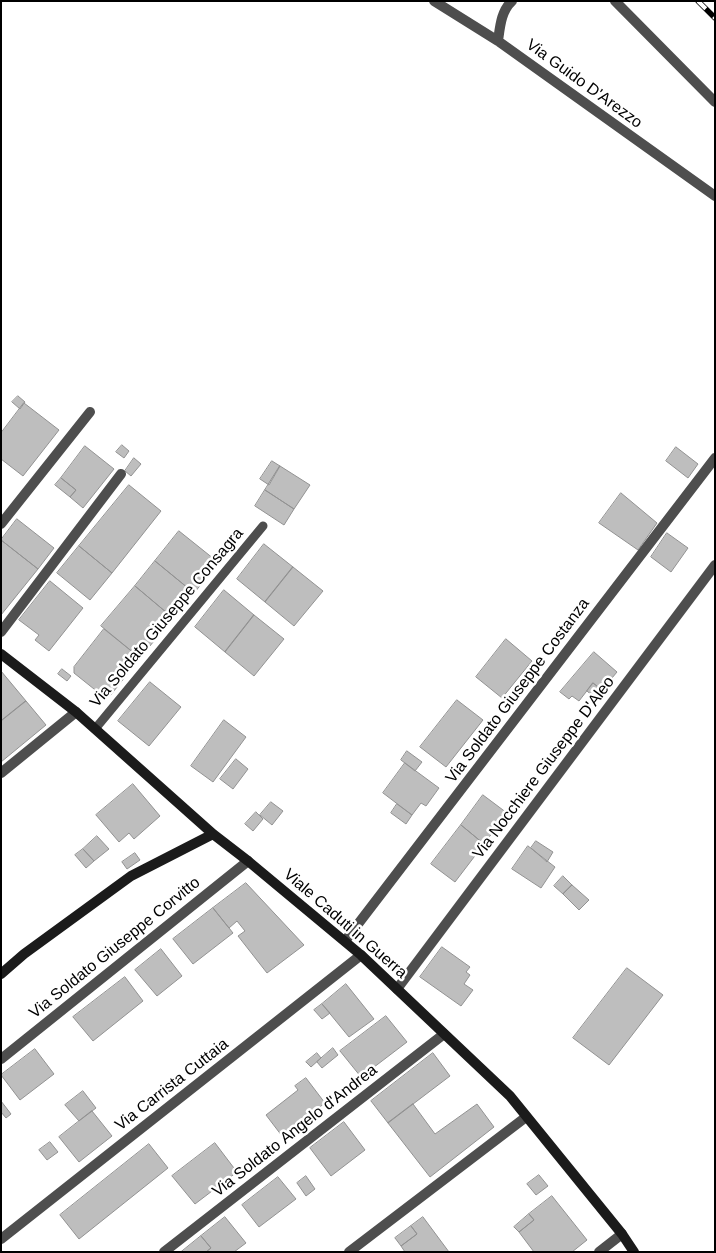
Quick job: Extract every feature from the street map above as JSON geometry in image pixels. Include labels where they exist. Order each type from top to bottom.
[{"type":"street","name":"Via Guido D'Arezzo","points":[[434,1],[498,40],[715,196]]},
{"type":"street","points":[[498,40],[502,18],[509,3],[512,1]]},
{"type":"street","points":[[616,1],[715,102]]},
{"type":"street","points":[[1,524],[90,412]]},
{"type":"street","name":"Via Soldato Giuseppe Costanza","points":[[345,942],[715,458]]},
{"type":"street","points":[[1,632],[121,474]]},
{"type":"street","name":"Via Nocchiere Giuseppe D'Aleo","points":[[396,989],[715,565]]},
{"type":"street","name":"Viale Caduti in Guerra","points":[[1,654],[76,712],[213,834],[361,955],[510,1096],[622,1234],[634,1252]]},
{"type":"street","points":[[1,773],[76,712]]},
{"type":"street","points":[[1,974],[24,954],[131,876],[213,834]]},
{"type":"street","name":"Via Soldato Giuseppe Corvitto","points":[[1,1058],[248,861]]},
{"type":"street","name":"Via Carrista Cuttaia","points":[[1,1239],[361,955]]},
{"type":"street","name":"Via Soldato Angelo d'Andrea","points":[[164,1252],[444,1034]]},
{"type":"street","points":[[349,1252],[526,1117]]},
{"type":"street","points":[[599,1252],[622,1234]]},
{"type":"lane","name":"Via Soldato Giuseppe Consagra","points":[[94,729],[262,526]]},
{"type":"building","points":[[18,396],[25,402],[20,409],[12,402]]},
{"type":"building","points":[[24,403],[59,430],[23,476],[1,459],[1,433]]},
{"type":"building","points":[[122,445],[129,451],[124,458],[116,452]]},
{"type":"building","points":[[85,446],[114,469],[83,508],[70,497],[76,490],[61,478]]},
{"type":"building","points":[[676,447],[698,464],[688,478],[666,461]]},
{"type":"building","points":[[134,458],[141,464],[131,476],[125,471]]},
{"type":"building","points":[[272,461],[280,466],[269,485],[260,479]]},
{"type":"building","points":[[280,466],[310,485],[294,509],[265,490]]},
{"type":"building","points":[[61,478],[76,490],[70,497],[55,485]]},
{"type":"building","points":[[129,485],[161,511],[112,573],[79,546]]},
{"type":"building","points":[[265,490],[294,509],[284,525],[255,506]]},
{"type":"building","points":[[621,493],[657,523],[638,550],[599,523]]},
{"type":"building","points":[[17,519],[54,548],[38,569],[1,540]]},
{"type":"building","points":[[179,531],[219,563],[194,593],[155,561]]},
{"type":"building","points":[[667,533],[688,548],[671,572],[651,557]]},
{"type":"building","points":[[1,540],[38,569],[1,615]]},
{"type":"building","points":[[264,544],[293,567],[265,602],[237,579]]},
{"type":"building","points":[[79,546],[112,573],[90,600],[57,573]]},
{"type":"building","points":[[155,561],[194,593],[173,618],[135,586]]},
{"type":"building","points":[[293,567],[323,591],[294,626],[265,602]]},
{"type":"building","points":[[50,581],[83,608],[49,651],[35,640],[39,635],[19,620]]},
{"type":"building","points":[[135,586],[173,618],[140,658],[101,626]]},
{"type":"building","points":[[224,590],[254,615],[225,652],[195,627]]},
{"type":"building","points":[[254,615],[284,639],[254,676],[225,652]]},
{"type":"building","points":[[104,629],[140,658],[110,696],[104,697],[74,673],[74,667]]},
{"type":"building","points":[[506,639],[532,661],[502,698],[476,677]]},
{"type":"building","points":[[594,652],[617,672],[602,690],[593,683],[579,701],[572,696],[569,699],[560,692]]},
{"type":"building","points":[[62,669],[71,676],[67,681],[58,674]]},
{"type":"building","points":[[1,671],[26,701],[1,721]]},
{"type":"building","points":[[150,682],[181,707],[149,746],[118,721]]},
{"type":"building","points":[[593,683],[602,690],[595,698],[587,691]]},
{"type":"building","points":[[457,700],[483,720],[446,767],[420,747]]},
{"type":"building","points":[[26,701],[46,725],[1,762],[1,721]]},
{"type":"building","points":[[224,720],[246,737],[213,782],[191,766]]},
{"type":"building","points":[[407,751],[422,762],[415,771],[401,760]]},
{"type":"building","points":[[236,759],[248,769],[233,789],[220,779]]},
{"type":"building","points":[[405,763],[439,788],[426,806],[421,803],[412,815],[383,793]]},
{"type":"building","points":[[133,784],[160,816],[134,839],[129,833],[119,842],[96,815]]},
{"type":"building","points":[[483,795],[507,813],[484,844],[461,825]]},
{"type":"building","points":[[271,802],[283,811],[272,825],[260,815]]},
{"type":"building","points":[[397,804],[412,815],[406,824],[391,813]]},
{"type":"building","points":[[256,812],[263,819],[253,831],[245,824]]},
{"type":"building","points":[[461,825],[484,844],[455,882],[431,864]]},
{"type":"building","points":[[97,836],[109,849],[94,861],[83,849]]},
{"type":"building","points":[[536,841],[553,852],[547,862],[531,848]]},
{"type":"building","points":[[528,846],[555,867],[541,888],[512,869]]},
{"type":"building","points":[[83,849],[94,861],[86,868],[75,855]]},
{"type":"building","points":[[135,853],[140,860],[127,869],[122,862]]},
{"type":"building","points":[[563,876],[572,885],[563,894],[554,886]]},
{"type":"building","points":[[246,883],[304,945],[267,973],[238,936],[245,931],[237,921],[229,928],[213,908]]},
{"type":"building","points":[[572,885],[589,900],[579,910],[563,894]]},
{"type":"building","points":[[213,908],[233,933],[193,964],[173,939]]},
{"type":"building","points":[[442,947],[470,967],[466,972],[470,975],[464,984],[473,990],[461,1006],[420,977]]},
{"type":"building","points":[[161,949],[182,976],[157,996],[135,970]]},
{"type":"building","points":[[627,968],[663,995],[609,1065],[573,1038]]},
{"type":"building","points":[[125,977],[143,1001],[93,1041],[73,1017]]},
{"type":"building","points":[[346,984],[374,1019],[349,1037],[322,1004]]},
{"type":"building","points":[[322,1004],[330,1013],[322,1019],[314,1010]]},
{"type":"building","points":[[386,1016],[407,1042],[361,1077],[340,1051]]},
{"type":"building","points":[[333,1048],[338,1055],[322,1068],[317,1062]]},
{"type":"building","points":[[35,1049],[54,1074],[20,1100],[1,1075]]},
{"type":"building","points":[[317,1053],[321,1058],[311,1067],[306,1062]]},
{"type":"building","points":[[433,1053],[450,1076],[388,1123],[371,1101]]},
{"type":"building","points":[[306,1078],[325,1103],[282,1136],[266,1115],[298,1090],[295,1086]]},
{"type":"building","points":[[83,1091],[96,1108],[79,1121],[65,1105]]},
{"type":"building","points":[[1,1101],[11,1114],[6,1118],[1,1112]]},
{"type":"building","points":[[413,1104],[435,1134],[477,1104],[494,1127],[430,1177],[388,1123]]},
{"type":"building","points":[[92,1111],[112,1136],[79,1162],[59,1137]]},
{"type":"building","points":[[344,1122],[365,1150],[331,1176],[310,1148]]},
{"type":"building","points":[[50,1142],[58,1152],[47,1160],[39,1150]]},
{"type":"building","points":[[215,1143],[237,1172],[195,1204],[172,1176]]},
{"type":"building","points":[[149,1144],[168,1168],[79,1239],[60,1215]]},
{"type":"building","points":[[539,1175],[548,1186],[536,1195],[527,1184]]},
{"type":"building","points":[[306,1176],[315,1189],[306,1196],[297,1183]]},
{"type":"building","points":[[278,1177],[296,1199],[259,1227],[242,1205]]},
{"type":"building","points":[[552,1196],[587,1240],[572,1252],[534,1252],[519,1232],[534,1220],[529,1214]]},
{"type":"building","points":[[529,1214],[534,1220],[519,1232],[514,1227]]},
{"type":"building","points":[[225,1217],[246,1243],[234,1252],[206,1252],[211,1248],[201,1236]]},
{"type":"building","points":[[423,1217],[449,1252],[405,1252],[401,1246],[417,1234],[411,1226]]},
{"type":"building","points":[[411,1226],[417,1234],[401,1246],[395,1238]]},
{"type":"building","points":[[201,1236],[211,1248],[206,1252],[181,1252]]},
{"type":"railway","points":[[698,1],[715,18]]}]
